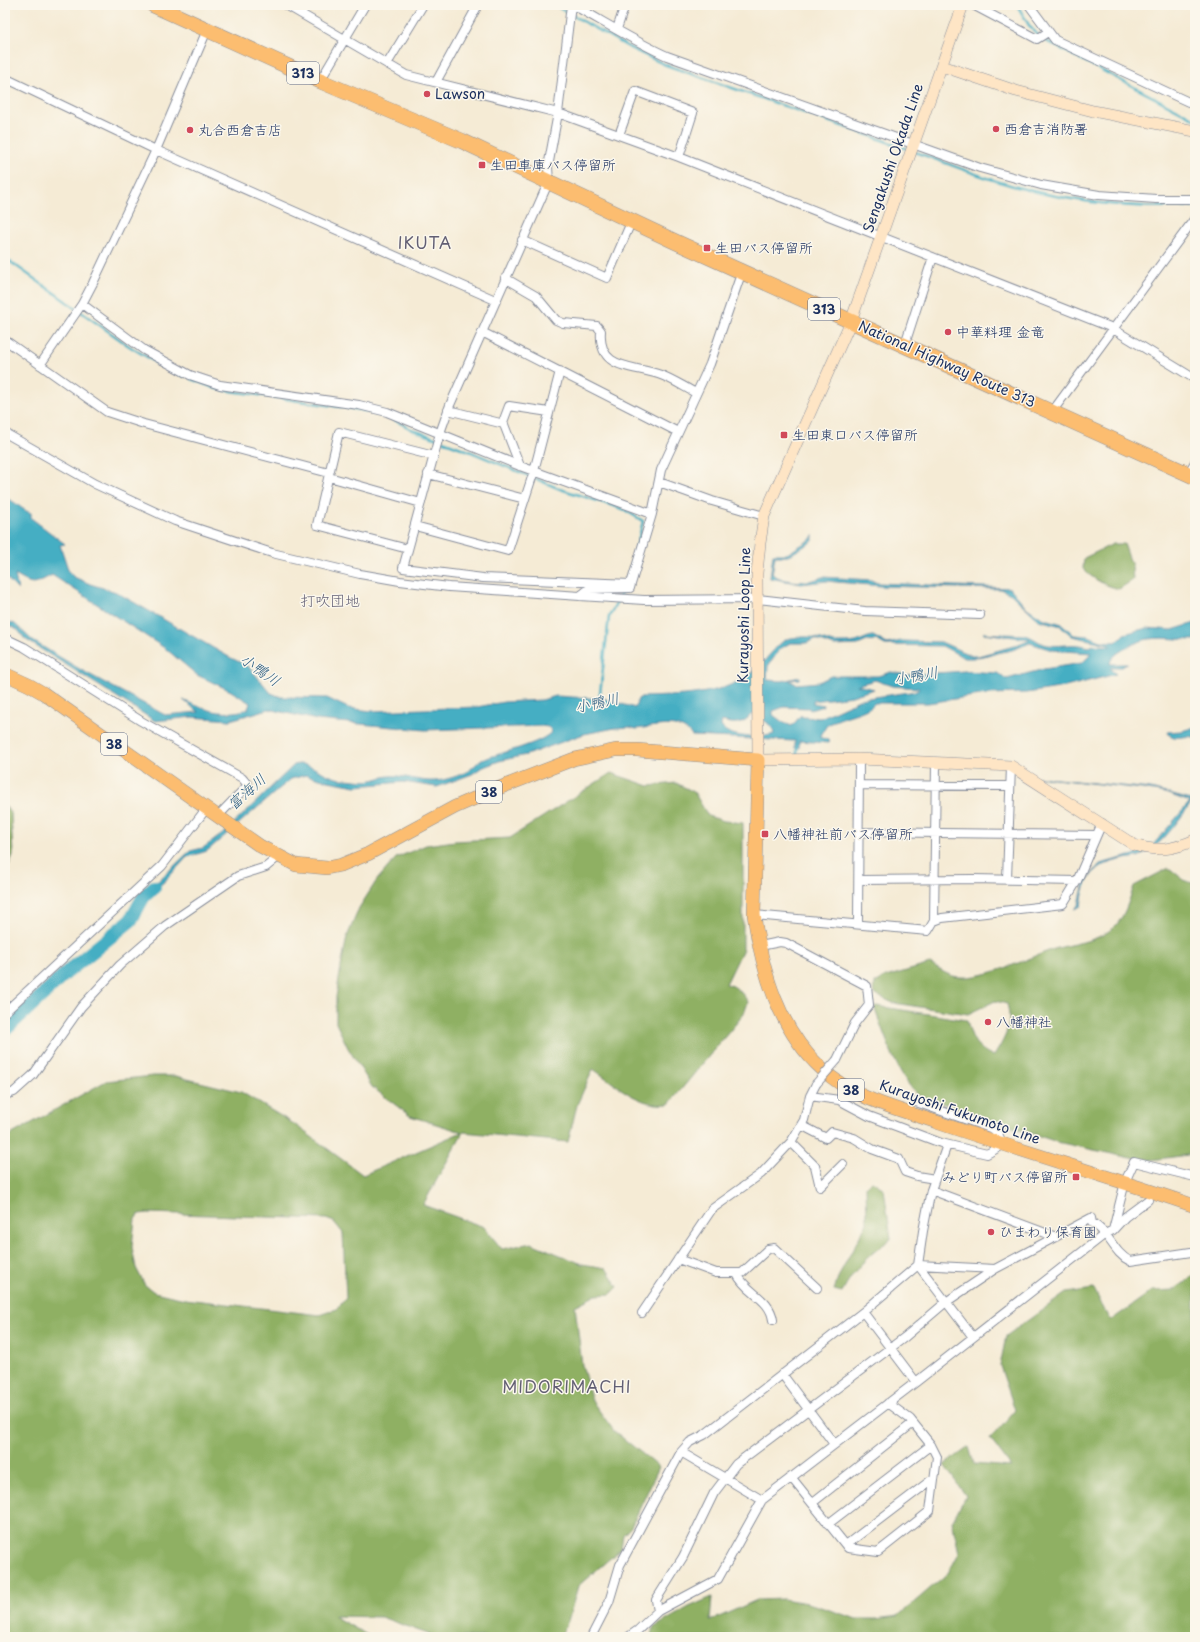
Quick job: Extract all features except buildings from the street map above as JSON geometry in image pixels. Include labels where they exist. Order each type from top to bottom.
[{"type":"highway","name":"National Highway Route 313","points":[[153,5],[320,81],[462,141],[506,163],[549,181],[742,271],[1052,412],[1193,471]]},
{"type":"main road","name":"Sengakushi Okada Line","points":[[851,321],[963,5]]},
{"type":"main road","points":[[942,66],[1016,91],[1093,111],[1195,131]]},
{"type":"main road","name":"Kurayoshi Loop Line","points":[[758,760],[758,558],[764,516],[851,321]]},
{"type":"main road","name":"38","points":[[5,674],[29,685],[43,694],[206,809],[278,857],[296,865],[311,868],[327,868],[341,865],[368,854],[455,807],[574,759],[594,754],[616,750],[637,750],[758,760]]},
{"type":"main road","points":[[758,760],[859,759],[1010,766],[1102,823],[1134,845],[1151,850],[1167,849],[1195,840]]},
{"type":"main road","name":"Kurayoshi Fukumoto Line","points":[[758,760],[754,915],[760,946],[766,973],[780,1012],[794,1037],[822,1069],[840,1084],[871,1099],[1003,1145],[1125,1182],[1195,1206]]},
{"type":"street","points":[[286,5],[301,9],[346,39],[406,75],[558,113],[679,157],[1114,330],[1195,379]]},
{"type":"street","points":[[320,81],[365,5]]},
{"type":"street","points":[[387,64],[423,5]]},
{"type":"street","points":[[436,82],[478,5]]},
{"type":"street","points":[[631,584],[483,578],[403,568],[428,474],[448,410],[495,300],[549,181],[548,166],[558,113],[572,5],[617,29],[639,44],[666,56],[912,148],[1041,185],[1099,195],[1156,199],[1195,199]]},
{"type":"street","points":[[617,29],[626,5]]},
{"type":"street","points":[[974,5],[1037,39],[1048,32]]},
{"type":"street","points":[[1031,6],[1055,40],[1195,105]]},
{"type":"street","points":[[40,365],[82,304],[156,150],[207,30]]},
{"type":"street","points":[[5,78],[156,150],[495,300]]},
{"type":"street","points":[[619,136],[635,91],[693,113],[679,157]]},
{"type":"street","points":[[1052,412],[1114,330],[1195,218]]},
{"type":"street","points":[[522,240],[607,278],[632,220]]},
{"type":"street","points":[[905,344],[933,257]]},
{"type":"street","points":[[580,596],[589,590],[630,588],[652,514],[661,470],[710,364],[742,271]]},
{"type":"street","points":[[505,278],[536,296],[556,320],[563,323],[597,326],[601,331],[600,341],[606,354],[615,364],[659,374],[696,393]]},
{"type":"street","points":[[82,304],[144,350],[190,375],[220,385],[366,407],[387,412],[520,466],[652,514]]},
{"type":"street","points":[[482,332],[678,432]]},
{"type":"street","points":[[5,340],[106,412],[144,424],[329,475],[421,503]]},
{"type":"street","points":[[415,526],[508,550],[534,471],[560,372]]},
{"type":"street","points":[[520,466],[504,424],[508,406],[549,412]]},
{"type":"street","points":[[448,410],[504,424]]},
{"type":"street","points":[[408,549],[317,525],[339,432],[434,456]]},
{"type":"street","points":[[5,434],[95,484],[175,521],[272,553],[400,581],[644,600],[980,615]]},
{"type":"street","points":[[428,474],[525,499]]},
{"type":"street","points":[[659,482],[712,501],[764,516]]},
{"type":"street","points":[[5,638],[24,647],[141,722],[242,778],[248,785],[219,818]]},
{"type":"street","points":[[858,924],[859,759]]},
{"type":"street","points":[[754,915],[928,931],[934,921],[936,762]]},
{"type":"street","points":[[1007,879],[1010,766]]},
{"type":"street","points":[[860,785],[1010,786]]},
{"type":"street","points":[[5,1012],[162,866],[206,809]]},
{"type":"street","points":[[934,921],[942,918],[1064,904],[1077,882],[1102,823]]},
{"type":"street","points":[[859,832],[1096,835]]},
{"type":"street","points":[[5,1095],[14,1092],[33,1075],[81,1007],[120,965],[165,926],[238,876],[266,867],[278,857]]},
{"type":"street","points":[[859,880],[1007,879],[1077,882]]},
{"type":"street","points":[[642,1312],[712,1209],[761,1174],[791,1142],[804,1120],[810,1096],[816,1084],[837,1060],[855,1023],[869,1005],[867,986],[786,943],[780,942],[760,946]]},
{"type":"street","points":[[810,1096],[839,1100],[869,1116],[947,1145],[987,1154],[1003,1145],[998,1134],[993,1128],[916,1102]]},
{"type":"street","points":[[801,1125],[826,1138],[832,1132],[854,1138],[872,1149],[899,1159],[905,1172],[935,1179]]},
{"type":"street","points":[[791,1142],[815,1166],[820,1187],[842,1164]]},
{"type":"street","points":[[591,1637],[609,1602],[620,1565],[681,1452],[690,1442],[704,1435],[863,1312],[918,1265],[922,1231],[931,1190],[947,1145]]},
{"type":"street","points":[[1112,1230],[1125,1182],[1134,1162],[1148,1167],[1195,1177]]},
{"type":"street","points":[[931,1190],[1056,1237]]},
{"type":"street","points":[[628,1637],[638,1630],[658,1611],[718,1579],[762,1500],[791,1476],[916,1382],[1104,1234],[1112,1230],[1125,1217],[1148,1200]]},
{"type":"street","points":[[658,1611],[656,1600],[683,1557],[714,1493],[736,1464],[890,1349],[946,1302],[995,1269],[1091,1218],[1092,1223],[1099,1226],[1122,1257],[1130,1261],[1190,1252]]},
{"type":"street","points":[[678,1259],[716,1273],[737,1274],[742,1273],[752,1266],[768,1249],[774,1248],[817,1288]]},
{"type":"street","points":[[918,1265],[995,1269]]},
{"type":"street","points":[[918,1265],[973,1337]]},
{"type":"street","points":[[737,1274],[745,1287],[766,1304],[772,1311],[773,1320]]},
{"type":"street","points":[[863,1312],[916,1382]]},
{"type":"street","points":[[782,1374],[834,1444]]},
{"type":"street","points":[[791,1476],[848,1548],[878,1552],[930,1511],[937,1457],[931,1445],[913,1422],[888,1403]]},
{"type":"street","points":[[812,1503],[913,1422]]},
{"type":"street","points":[[828,1524],[931,1445]]},
{"type":"street","points":[[681,1452],[762,1500]]},
{"type":"street","points":[[846,1545],[934,1478]]},
{"type":"green space","points":[[1113,544],[1124,544],[1132,566],[1133,580],[1119,589],[1100,582],[1083,569],[1084,558]]},
{"type":"green space","points":[[611,773],[649,786],[676,783],[694,792],[708,816],[724,821],[743,823],[743,949],[726,984],[736,988],[748,1002],[744,1014],[669,1104],[658,1104],[638,1099],[619,1088],[593,1069],[577,1105],[568,1142],[463,1132],[423,1205],[484,1227],[502,1249],[531,1243],[582,1264],[606,1268],[618,1287],[611,1294],[596,1295],[575,1306],[582,1365],[592,1401],[614,1431],[659,1467],[631,1527],[623,1535],[621,1549],[578,1586],[568,1621],[560,1637],[436,1637],[381,1617],[333,1616],[371,1637],[5,1637],[5,1138],[106,1081],[153,1076],[175,1076],[241,1092],[294,1124],[363,1175],[462,1132],[410,1116],[372,1087],[348,1048],[336,1023],[336,997],[347,937],[359,908],[377,880],[396,858],[426,845],[455,841],[510,838]],"holes":[[[148,1213],[326,1219],[334,1222],[343,1233],[346,1298],[337,1309],[319,1315],[185,1299],[154,1292],[145,1285],[136,1268],[132,1247],[135,1219],[139,1214]]]},
{"type":"green space","points":[[5,806],[11,813],[13,855],[5,875]]},
{"type":"green space","points":[[1169,868],[1184,880],[1195,884],[1195,1154],[1144,1161],[1057,1142],[921,1096],[913,1090],[899,1069],[874,1007],[876,1006],[967,1020],[973,1038],[978,1046],[982,1050],[994,1056],[1007,1031],[1009,1012],[1007,1004],[995,1001],[968,1014],[893,1003],[874,994],[875,983],[886,977],[930,964],[956,977],[981,975],[1006,968],[1051,950],[1098,937],[1112,929],[1120,920],[1126,909],[1134,886]]},
{"type":"green space","points":[[872,1181],[884,1189],[891,1239],[857,1268],[842,1292],[834,1290],[840,1273],[867,1223],[866,1186]]},
{"type":"green space","points":[[1195,1275],[1195,1637],[652,1637],[653,1628],[689,1607],[712,1597],[710,1621],[757,1600],[783,1599],[808,1603],[857,1619],[875,1619],[898,1616],[948,1573],[959,1553],[952,1521],[966,1496],[944,1465],[969,1447],[974,1464],[1011,1467],[990,1439],[1015,1410],[1000,1366],[1006,1336],[1066,1293],[1094,1289],[1110,1321],[1152,1291],[1174,1290]]},
{"type":"water","name":"小鴨川","points":[[5,498],[31,513],[31,518],[65,544],[60,545],[69,572],[74,577],[90,584],[116,592],[229,657],[248,666],[271,693],[281,697],[327,698],[348,708],[371,711],[477,707],[504,702],[542,700],[556,696],[605,699],[635,708],[638,699],[641,697],[699,693],[740,681],[761,665],[774,649],[783,641],[797,637],[814,637],[835,643],[856,642],[873,636],[887,644],[901,641],[941,642],[972,656],[978,656],[1014,646],[1030,639],[983,633],[1025,635],[1048,645],[1078,645],[1088,647],[1093,645],[1111,646],[1072,636],[1061,626],[1039,620],[1011,594],[1000,589],[881,586],[826,581],[801,584],[770,578],[773,554],[787,554],[811,539],[813,535],[813,541],[788,556],[775,556],[772,574],[797,582],[810,581],[822,577],[871,580],[877,583],[1010,588],[1027,608],[1042,618],[1062,624],[1074,635],[1089,636],[1101,641],[1116,642],[1124,634],[1147,628],[1172,630],[1195,623],[1195,640],[1162,638],[1144,640],[1124,649],[1114,656],[1110,664],[1127,664],[1122,667],[1111,667],[1111,670],[1116,674],[1065,687],[1027,693],[987,694],[928,703],[875,703],[866,710],[841,718],[828,725],[820,737],[828,740],[829,743],[799,741],[799,748],[795,748],[795,741],[692,736],[681,727],[666,725],[636,729],[630,727],[615,728],[584,734],[526,755],[499,761],[481,768],[472,774],[437,787],[403,782],[356,786],[323,780],[306,775],[291,779],[207,851],[187,857],[165,881],[141,901],[138,900],[190,851],[203,848],[224,833],[294,765],[306,765],[330,776],[342,779],[369,781],[387,776],[393,776],[436,781],[461,775],[482,760],[540,740],[552,731],[548,727],[542,726],[425,730],[317,720],[269,709],[230,720],[192,717],[155,721],[25,639],[18,630],[5,624],[5,621],[15,624],[33,641],[83,671],[165,715],[199,712],[183,700],[199,707],[223,712],[248,709],[250,703],[231,691],[197,675],[166,649],[52,575],[34,583],[26,581],[15,575],[18,590],[5,576]],"holes":[[[815,639],[834,646],[858,645],[867,641],[876,640],[885,645],[942,646],[965,658],[973,658],[1012,650],[1030,643],[1052,650],[1092,653],[1082,663],[1044,669],[1007,679],[997,673],[965,671],[907,675],[891,672],[878,676],[831,676],[819,682],[796,684],[789,680],[800,679],[800,677],[782,681],[767,680],[768,666],[780,649],[790,643],[806,643]],[[875,680],[892,686],[919,688],[917,691],[861,699],[820,718],[802,717],[801,715],[792,726],[784,723],[773,715],[773,711],[784,707],[809,708],[810,710],[824,705],[813,703],[813,701],[852,696],[874,689],[857,685]],[[752,714],[769,724],[774,734],[754,737],[738,735],[725,730],[721,726],[722,721],[738,723],[745,720]]]},
{"type":"water","points":[[1195,727],[1195,738],[1188,736],[1173,737],[1167,732],[1182,731]]},
{"type":"water","points":[[1038,777],[1151,789],[1191,800],[1195,793],[1193,800],[1195,803],[1192,802],[1170,832],[1150,850],[1140,856],[1114,862],[1098,869],[1088,880],[1081,906],[1074,909],[1079,904],[1084,883],[1100,864],[1137,854],[1153,845],[1190,802],[1165,793],[1142,789]]},
{"type":"waterway","points":[[554,5],[568,13]]},
{"type":"waterway","points":[[1017,5],[1030,27],[1038,35]]},
{"type":"waterway","points":[[572,15],[630,48],[666,65],[908,149]]},
{"type":"waterway","points":[[1042,39],[1195,119]]},
{"type":"waterway","points":[[915,152],[974,174],[1032,191],[1055,196],[1125,205],[1172,207],[1195,206]]},
{"type":"waterway","points":[[5,258],[129,346],[160,365],[184,376]]},
{"type":"waterway","points":[[191,379],[217,389],[361,410],[389,417],[411,429],[464,449],[560,489],[623,509],[643,521],[629,578]]},
{"type":"waterway","name":"小鴨川","points":[[599,702],[609,617],[623,589]]},
{"type":"waterway","points":[[797,745],[797,756]]},
{"type":"waterway","name":"富海川","points":[[5,1030],[67,972],[131,920],[144,896],[154,887]]},
{"type":"place","name":"Lawson","points":[[427,94]]},
{"type":"place","name":"西倉吉消防署","points":[[996,129]]},
{"type":"place","name":"丸合西倉吉店","points":[[190,130]]},
{"type":"place","name":"生田車庫バス停留所","points":[[482,165]]},
{"type":"place","name":"生田バス停留所","points":[[707,248]]},
{"type":"place","name":"中華料理 金竜","points":[[948,332]]},
{"type":"place","name":"生田東口バス停留所","points":[[784,435]]},
{"type":"place","name":"八幡神社前バス停留所","points":[[765,834]]},
{"type":"place","name":"八幡神社","points":[[988,1022]]},
{"type":"place","name":"みどり町バス停留所","points":[[1076,1177]]},
{"type":"place","name":"ひまわり保育園","points":[[991,1232]]},
{"type":"district","name":"IKUTA","points":[[425,243]]},
{"type":"district","name":"打吹団地","points":[[330,601]]},
{"type":"district","name":"MIDORIMACHI","points":[[567,1387]]}]
